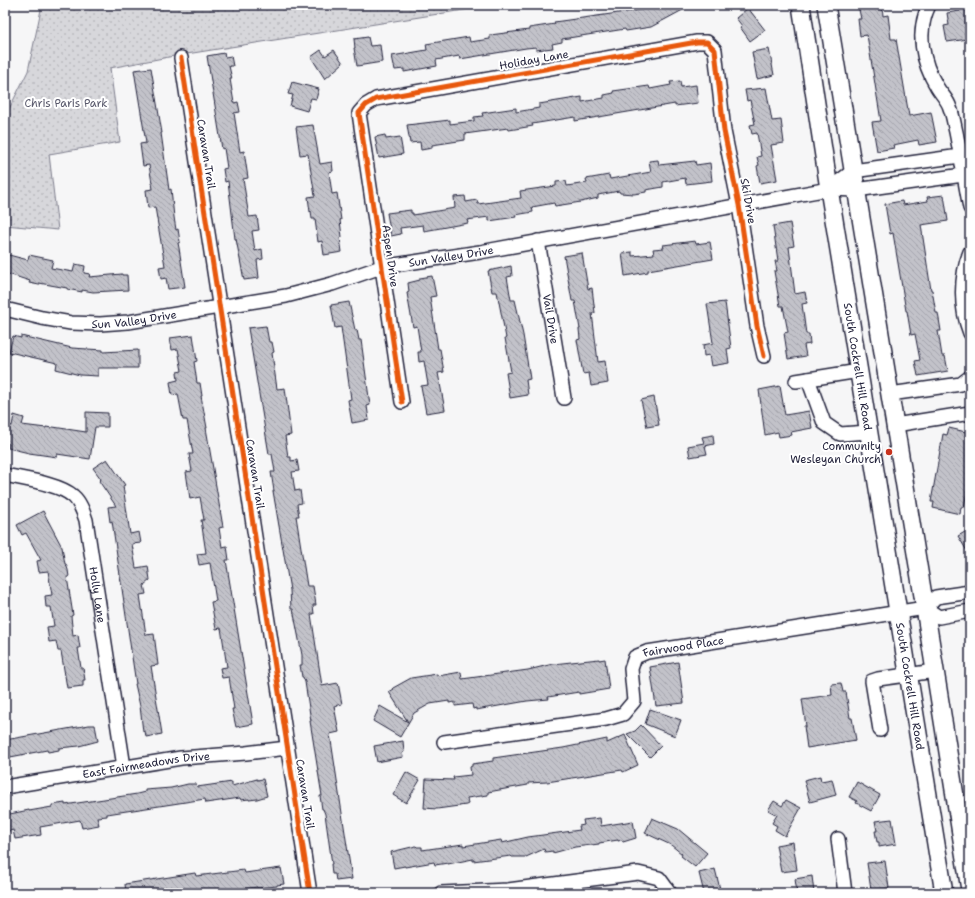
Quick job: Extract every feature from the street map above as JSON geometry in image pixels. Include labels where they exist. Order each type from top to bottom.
[{"type":"main road","name":"South Cockrell Hill Road","points":[[801,5],[829,189],[944,893]]},
{"type":"main road","points":[[826,5],[935,671],[967,855],[970,890]]},
{"type":"street","points":[[929,5],[924,16],[922,31],[924,57],[929,73],[950,107],[970,208]]},
{"type":"street","name":"Holiday Lane","points":[[359,113],[366,105],[376,98],[697,42],[707,42],[715,50]]},
{"type":"street","name":"Ski Drive","points":[[715,50],[724,131],[739,205],[757,326],[764,356]]},
{"type":"street","name":"Caravan Trail","points":[[180,58],[310,893]]},
{"type":"street","name":"Aspen Drive","points":[[359,113],[402,402]]},
{"type":"street","points":[[829,189],[853,171],[960,156]]},
{"type":"street","points":[[829,189],[856,190],[964,175]]},
{"type":"street","name":"Sun Valley Drive","points":[[5,308],[71,323],[100,324],[128,322],[286,296],[332,284],[381,267],[480,252],[538,240],[829,189]]},
{"type":"street","name":"Vail Drive","points":[[538,240],[564,398]]},
{"type":"street","points":[[970,252],[964,273],[962,296],[970,333]]},
{"type":"street","points":[[859,371],[802,380],[824,423],[840,434],[869,432]]},
{"type":"street","points":[[890,394],[961,384],[970,377]]},
{"type":"street","points":[[895,425],[970,413]]},
{"type":"street","name":"Holly Lane","points":[[5,475],[55,486],[73,495],[82,506],[86,520],[124,767]]},
{"type":"street","points":[[970,592],[936,597],[925,608],[939,617],[970,611]]},
{"type":"street","name":"Fairwood Place","points":[[444,742],[606,720],[623,714],[634,701],[631,669],[635,657],[647,652],[925,608]]},
{"type":"street","points":[[880,730],[872,681],[935,671]]},
{"type":"street","name":"East Fairmeadows Drive","points":[[5,787],[182,758],[287,748]]},
{"type":"street","points":[[838,839],[845,893]]},
{"type":"street","points":[[441,893],[508,890],[638,873],[659,878],[670,893]]},
{"type":"green space","name":"Chris Paris Park","points":[[42,5],[495,5],[174,56],[110,68],[120,142],[49,154],[58,230],[5,225],[5,130],[9,109],[28,71]]},
{"type":"building","points":[[655,5],[692,5],[651,27],[626,31],[625,29],[562,39],[562,42],[552,44],[553,48],[536,50],[536,47],[526,48],[460,59],[459,56],[436,60],[437,66],[404,72],[404,69],[395,70],[392,56],[427,50],[426,44],[469,37],[470,42],[490,39],[490,35],[529,30],[529,28],[555,24],[554,22],[647,9]]},
{"type":"building","points":[[858,5],[882,5],[883,16],[888,15],[891,39],[896,39],[909,116],[931,112],[937,142],[919,145],[918,140],[893,145],[894,148],[877,151],[872,122],[881,121],[867,35],[860,36],[858,19],[861,19]]},
{"type":"building","points":[[959,5],[970,5],[970,20],[966,20],[968,39],[947,42],[944,26],[949,25],[947,13],[960,11]]},
{"type":"building","points":[[748,8],[765,30],[750,41],[740,27],[742,26],[736,18]]},
{"type":"building","points":[[368,37],[370,46],[380,45],[382,62],[357,66],[354,39]]},
{"type":"building","points":[[769,49],[774,75],[757,79],[752,52]]},
{"type":"building","points":[[321,50],[325,56],[334,50],[343,63],[325,79],[311,57]]},
{"type":"building","points":[[224,53],[225,57],[231,56],[233,66],[229,66],[232,79],[230,79],[234,103],[238,102],[240,112],[234,113],[240,152],[244,151],[248,178],[243,179],[249,217],[257,216],[259,230],[252,231],[255,251],[262,249],[263,259],[257,260],[259,278],[244,280],[235,239],[228,181],[225,182],[223,169],[227,168],[224,148],[222,149],[207,56]]},
{"type":"building","points":[[151,68],[162,133],[169,190],[171,189],[176,230],[178,229],[180,242],[178,243],[185,287],[168,289],[166,278],[161,279],[159,267],[165,266],[155,207],[148,208],[146,190],[153,189],[149,165],[143,166],[140,144],[146,143],[134,70]]},
{"type":"building","points":[[680,81],[681,87],[696,85],[698,103],[675,106],[675,104],[575,121],[575,117],[532,124],[533,126],[509,130],[508,128],[465,134],[465,140],[432,145],[432,148],[421,150],[420,142],[410,143],[407,125],[450,120],[450,124],[474,121],[474,117],[483,116],[482,113],[516,108],[516,112],[539,108],[539,104],[582,97],[582,102],[604,98],[604,95],[614,93],[613,91],[649,86],[650,89],[671,85],[670,82]]},
{"type":"building","points":[[292,82],[319,89],[316,99],[311,98],[307,111],[290,106],[293,95],[288,94]]},
{"type":"building","points":[[766,88],[772,121],[781,120],[784,143],[771,145],[777,180],[760,183],[757,157],[761,156],[757,133],[752,134],[750,125],[755,124],[750,100],[747,101],[745,90]]},
{"type":"building","points":[[313,125],[320,164],[332,162],[333,171],[329,172],[332,194],[337,193],[341,220],[342,237],[340,238],[342,252],[324,255],[322,241],[318,242],[315,219],[312,219],[311,211],[310,212],[308,197],[315,196],[308,154],[300,155],[296,127]]},
{"type":"building","points":[[385,135],[386,139],[400,137],[403,154],[379,158],[375,137]]},
{"type":"building","points":[[658,160],[659,165],[695,161],[696,165],[710,163],[712,181],[686,184],[685,178],[663,182],[663,187],[646,190],[646,192],[634,194],[620,193],[619,191],[598,195],[598,198],[581,202],[555,206],[554,203],[532,207],[533,212],[515,215],[516,217],[489,221],[489,217],[467,220],[468,223],[424,231],[423,225],[400,228],[401,234],[391,236],[387,213],[411,210],[413,215],[455,208],[454,197],[465,196],[466,202],[477,200],[478,204],[521,198],[520,191],[556,186],[556,182],[566,181],[567,186],[587,183],[586,179],[609,175],[610,179],[651,172],[649,161]]},
{"type":"building","points":[[944,195],[948,221],[921,225],[931,290],[936,313],[938,313],[941,331],[938,331],[942,356],[945,356],[948,371],[918,376],[915,361],[920,360],[915,334],[911,335],[893,233],[890,234],[885,204],[902,201],[903,205],[928,201],[927,197]]},
{"type":"building","points":[[790,223],[794,246],[789,247],[795,294],[805,292],[807,303],[802,304],[806,334],[809,334],[810,344],[804,345],[806,356],[788,359],[784,333],[788,332],[783,306],[780,306],[774,271],[777,271],[775,261],[778,261],[773,226]]},
{"type":"building","points":[[695,241],[696,244],[710,242],[713,259],[648,270],[648,272],[625,276],[622,253],[632,252],[632,256],[654,254],[653,249],[664,248],[663,245]]},
{"type":"building","points":[[582,253],[588,289],[592,288],[595,313],[592,313],[598,362],[605,361],[608,383],[591,386],[589,373],[583,374],[577,340],[580,339],[580,329],[575,301],[572,301],[564,256]]},
{"type":"building","points":[[5,254],[28,260],[29,255],[53,260],[51,268],[73,272],[75,264],[85,266],[84,273],[90,274],[89,277],[122,274],[127,275],[128,290],[93,292],[82,290],[82,292],[39,283],[39,285],[29,283],[30,281],[5,273]]},
{"type":"building","points":[[511,266],[512,276],[507,277],[511,300],[515,300],[523,335],[530,379],[526,380],[528,395],[510,398],[506,373],[511,372],[506,338],[497,292],[492,292],[488,271]]},
{"type":"building","points":[[432,276],[436,296],[430,297],[438,349],[440,349],[444,372],[438,373],[445,410],[426,413],[421,386],[428,385],[424,361],[419,362],[418,352],[421,352],[417,326],[413,327],[407,293],[409,292],[408,283],[420,280],[420,278]]},
{"type":"building","points":[[349,302],[355,330],[357,330],[359,340],[361,340],[370,405],[367,406],[369,420],[352,423],[348,400],[351,399],[341,327],[335,328],[331,305]]},
{"type":"building","points":[[725,302],[731,348],[727,349],[729,363],[711,366],[709,355],[704,356],[703,345],[713,343],[707,304]]},
{"type":"building","points":[[266,326],[269,342],[272,342],[274,352],[272,353],[277,389],[285,388],[291,435],[285,436],[288,457],[291,457],[291,461],[297,460],[299,471],[292,472],[295,491],[300,490],[302,503],[297,504],[299,516],[296,516],[307,586],[313,586],[316,605],[313,605],[314,614],[311,614],[322,686],[338,683],[342,704],[334,706],[339,732],[330,734],[352,879],[336,881],[335,874],[332,874],[332,864],[325,814],[322,809],[320,796],[322,796],[311,721],[305,682],[302,677],[300,665],[302,665],[302,655],[293,609],[291,609],[290,590],[273,491],[271,472],[275,472],[272,454],[269,454],[248,328]]},
{"type":"building","points":[[193,335],[197,361],[194,362],[197,383],[200,383],[223,527],[219,528],[222,547],[227,546],[229,560],[226,560],[253,724],[236,727],[232,709],[234,709],[229,677],[222,678],[220,668],[227,667],[221,628],[216,629],[211,602],[216,601],[210,563],[199,565],[197,554],[206,553],[201,520],[204,520],[200,497],[190,499],[186,472],[192,471],[189,454],[193,454],[187,420],[183,420],[178,394],[172,395],[170,382],[178,380],[177,372],[182,371],[178,349],[172,350],[170,338]]},
{"type":"building","points":[[13,336],[21,338],[21,336],[72,348],[103,350],[103,352],[138,350],[138,368],[98,368],[98,376],[80,375],[56,369],[57,363],[9,352]]},
{"type":"building","points":[[780,386],[785,415],[809,411],[812,428],[791,432],[792,435],[779,437],[778,432],[765,435],[759,390]]},
{"type":"building","points":[[654,397],[659,425],[647,427],[641,400]]},
{"type":"building","points":[[86,412],[108,413],[108,427],[95,427],[90,459],[57,454],[57,457],[29,453],[8,448],[9,444],[5,443],[5,424],[12,426],[14,415],[24,418],[22,425],[46,428],[53,427],[86,432]]},
{"type":"building","points":[[949,428],[970,433],[970,477],[964,507],[961,507],[960,514],[933,508],[934,502],[931,502],[943,434],[947,435]]},
{"type":"building","points":[[713,435],[714,444],[705,446],[707,454],[690,457],[688,446],[704,443],[702,437]]},
{"type":"building","points":[[107,459],[125,485],[123,486],[130,534],[139,532],[141,543],[132,544],[136,568],[148,566],[150,580],[144,585],[146,594],[140,595],[146,635],[154,634],[158,665],[151,666],[162,734],[146,737],[145,731],[143,732],[140,706],[135,684],[112,521],[110,522],[108,507],[116,506],[99,481],[101,479],[93,468]]},
{"type":"building","points":[[43,511],[62,547],[65,564],[68,570],[69,577],[67,577],[73,615],[71,616],[73,636],[78,635],[81,668],[83,668],[85,680],[83,680],[83,686],[67,688],[61,651],[58,651],[56,641],[49,642],[47,627],[54,626],[51,607],[46,607],[45,596],[52,595],[48,571],[39,572],[37,561],[41,560],[26,533],[22,535],[17,525]]},
{"type":"building","points":[[970,529],[970,556],[958,536]]},
{"type":"building","points":[[605,659],[609,689],[579,694],[579,692],[548,697],[549,699],[527,701],[476,710],[476,708],[473,709],[472,704],[455,706],[455,702],[449,703],[449,701],[430,704],[414,713],[400,737],[373,721],[380,706],[408,722],[389,692],[394,689],[393,688],[411,678],[437,674],[438,676],[461,672],[462,679],[528,670],[553,664]]},
{"type":"building","points":[[678,662],[684,703],[656,706],[650,667]]},
{"type":"building","points":[[841,683],[843,692],[846,692],[850,718],[852,718],[856,740],[807,748],[804,726],[806,726],[802,699],[832,695],[831,684]]},
{"type":"building","points":[[650,709],[681,720],[675,736],[645,724]]},
{"type":"building","points":[[95,725],[98,741],[79,746],[59,748],[59,750],[48,752],[47,750],[5,758],[5,740]]},
{"type":"building","points":[[641,725],[661,746],[650,757],[627,734],[635,731]]},
{"type":"building","points":[[625,735],[638,765],[623,772],[622,770],[547,782],[528,783],[528,785],[488,792],[488,795],[467,798],[468,804],[466,805],[437,809],[424,808],[426,779],[454,780],[453,777],[471,775],[470,767],[472,764],[493,761],[493,758],[563,748],[607,739],[607,743]]},
{"type":"building","points":[[403,741],[403,757],[377,762],[374,746]]},
{"type":"building","points":[[406,772],[420,780],[406,803],[393,795]]},
{"type":"building","points":[[820,776],[821,781],[832,779],[836,795],[810,802],[804,780]]},
{"type":"building","points":[[257,779],[263,779],[267,796],[249,800],[241,800],[240,798],[206,803],[205,799],[107,814],[107,816],[97,817],[99,825],[82,828],[80,820],[40,827],[41,835],[15,839],[13,830],[5,832],[5,815],[52,807],[52,805],[65,803],[65,805],[137,794],[145,792],[145,790],[171,788],[188,784],[196,784],[197,787],[232,782],[232,786]]},
{"type":"building","points":[[857,782],[880,795],[871,811],[856,803],[857,801],[849,797]]},
{"type":"building","points":[[786,800],[801,808],[785,836],[775,830],[777,826],[772,823],[777,815],[768,810],[774,801],[782,806]]},
{"type":"building","points":[[600,818],[601,826],[633,821],[636,838],[623,842],[622,840],[618,840],[575,847],[553,853],[553,851],[545,852],[544,849],[526,857],[511,856],[473,861],[473,859],[435,865],[434,862],[394,868],[391,852],[416,846],[422,847],[422,850],[501,840],[502,843],[528,837],[580,830],[579,826],[584,825],[583,820]]},
{"type":"building","points":[[652,818],[678,829],[707,853],[695,867],[681,856],[682,854],[671,845],[645,833]]},
{"type":"building","points":[[892,819],[896,844],[879,847],[879,842],[877,842],[875,831],[877,831],[875,821]]},
{"type":"building","points":[[793,842],[797,870],[781,872],[776,845]]},
{"type":"building","points":[[885,861],[889,888],[871,890],[867,863]]},
{"type":"building","points":[[281,868],[284,884],[277,886],[257,887],[228,892],[227,889],[220,889],[201,893],[126,893],[125,884],[195,873],[196,876],[244,870],[245,873]]},
{"type":"building","points":[[715,869],[721,893],[704,893],[699,873]]},
{"type":"building","points":[[812,876],[814,893],[797,893],[795,879]]},
{"type":"cycle path","points":[[402,402],[359,113],[366,105],[376,99],[697,42],[707,42],[715,50],[724,131],[739,205],[757,326],[764,356]]},
{"type":"cycle path","points":[[181,58],[310,893]]},
{"type":"place","name":"Community Wesleyan Church","points":[[889,452]]}]
